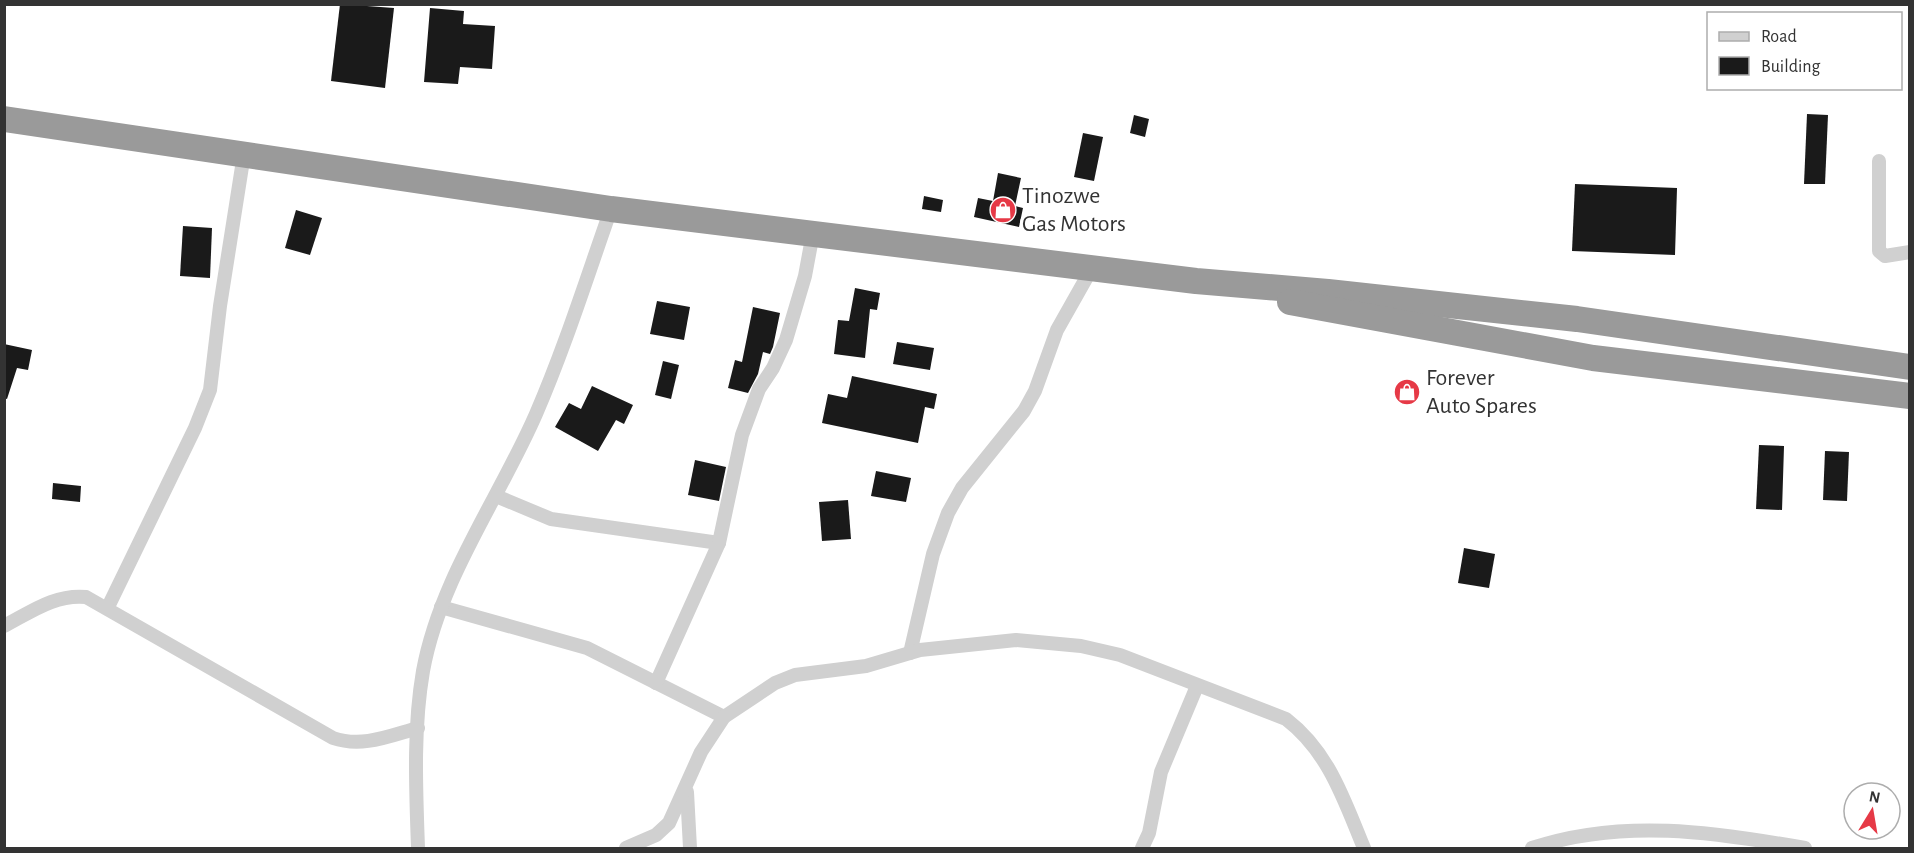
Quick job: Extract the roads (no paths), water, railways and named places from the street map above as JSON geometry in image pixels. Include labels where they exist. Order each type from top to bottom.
[{"type":"highway","points":[[4,119],[611,209],[1196,281],[1328,292],[1576,319],[1910,367]]},
{"type":"highway","points":[[1196,281],[1340,313],[1593,358],[1910,396]]},
{"type":"street","points":[[108,607],[185,449],[210,390],[221,296],[244,154]]},
{"type":"street","points":[[1879,161],[1879,250],[1885,256],[1910,252]]},
{"type":"street","points":[[418,849],[418,728],[423,671],[441,607],[536,414],[611,209]]},
{"type":"street","points":[[656,683],[719,543],[742,435],[759,389],[773,368],[786,340],[805,276],[813,233]]},
{"type":"street","points":[[910,653],[933,555],[948,513],[963,488],[1024,411],[1035,391],[1057,330],[1092,268]]},
{"type":"street","points":[[496,496],[551,519],[719,543]]},
{"type":"street","points":[[4,626],[48,602],[66,597],[86,597],[108,607],[235,684],[333,738],[346,742],[366,743],[418,728]]},
{"type":"street","points":[[441,607],[506,627],[566,640],[724,717]]},
{"type":"street","points":[[626,849],[656,835],[669,823],[701,752],[724,717],[775,683],[795,675],[866,666],[910,653],[1016,640],[1081,646],[1120,655],[1286,719],[1307,735],[1324,759],[1364,849]]},
{"type":"street","points":[[1142,849],[1149,833],[1161,772],[1197,686]]},
{"type":"street","points":[[687,786],[690,849]]},
{"type":"street","points":[[1532,849],[1551,842],[1606,832],[1650,829],[1744,838],[1805,849]]},
{"type":"place","name":"Tinozwe Gas Motors","points":[[1003,210]]},
{"type":"place","name":"Forever Auto Spares","points":[[1407,392]]}]
